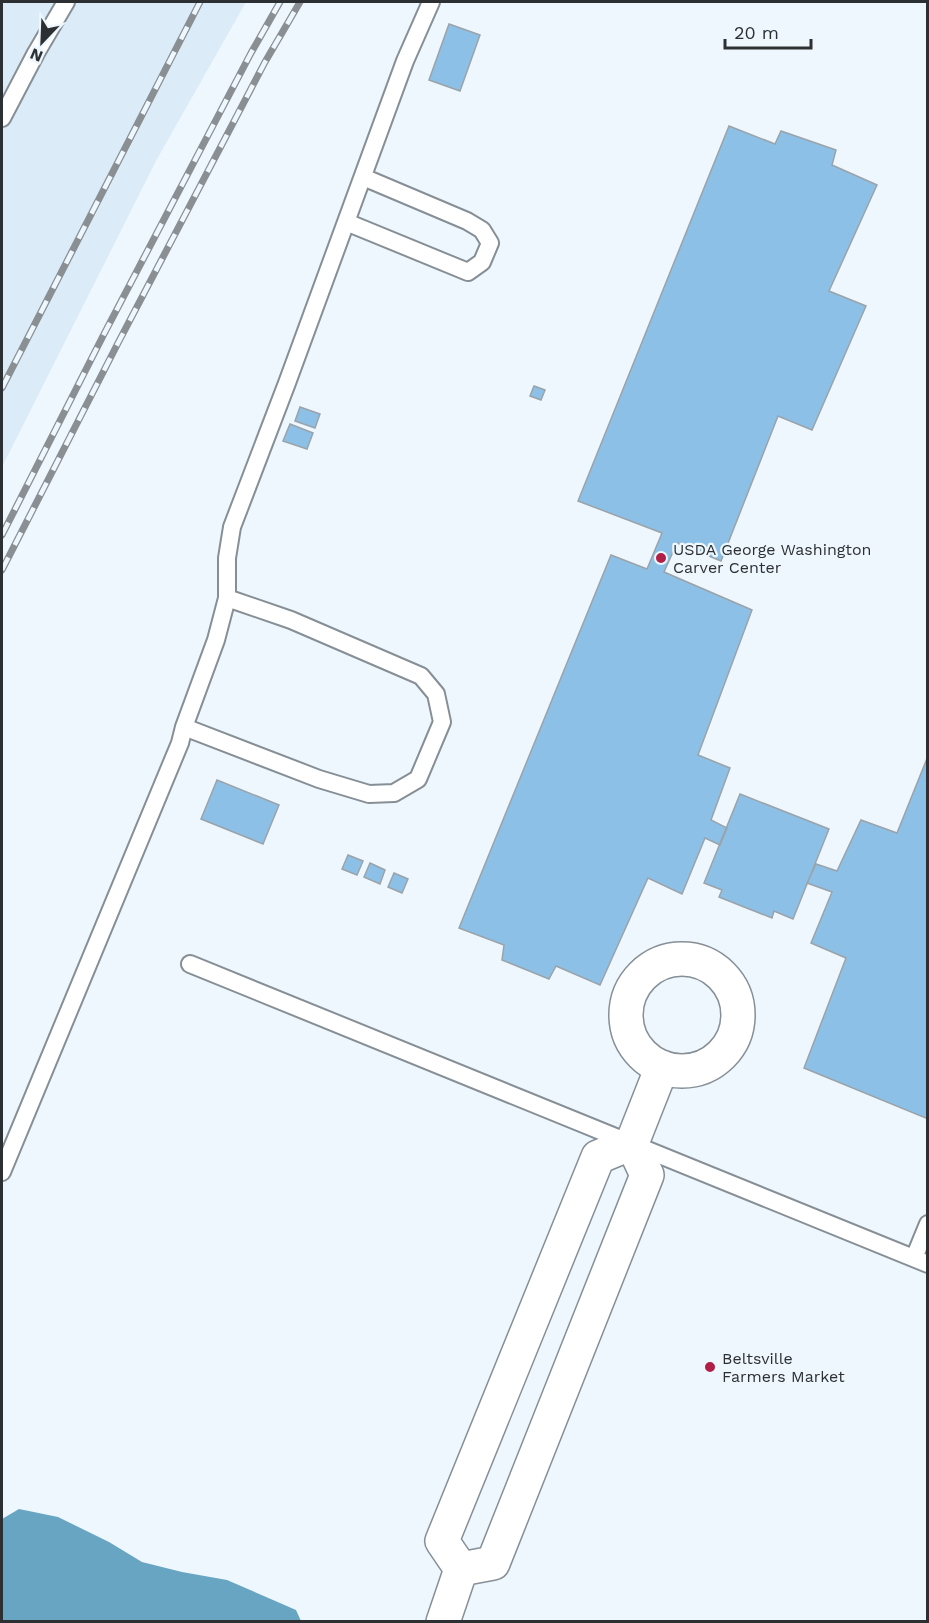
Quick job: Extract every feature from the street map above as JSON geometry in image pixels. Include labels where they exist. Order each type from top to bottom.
[{"type":"street","points":[[461,1569],[442,1541],[598,1157],[632,1143],[662,1067]]},
{"type":"street","points":[[461,1569],[493,1563],[647,1175],[632,1143]]},
{"type":"street","points":[[443,1622],[461,1569]]},
{"type":"lane","points":[[2,118],[66,2]]},
{"type":"lane","points":[[2,1172],[180,743],[216,640],[227,598],[227,558],[232,527],[405,61],[431,2]]},
{"type":"lane","points":[[346,222],[468,272],[482,262],[490,243],[482,230],[467,221],[363,177]]},
{"type":"lane","points":[[184,727],[319,779],[369,794],[394,792],[418,779],[442,722],[436,694],[421,676],[291,620],[227,598]]},
{"type":"lane","points":[[190,964],[921,1261],[927,1224]]},
{"type":"shaded area","points":[[2,2],[246,2],[157,159],[2,467]]},
{"type":"water","points":[[19,1509],[58,1517],[109,1542],[142,1562],[227,1580],[296,1610],[301,1621],[2,1621],[2,1519]]},
{"type":"building","points":[[449,24],[480,35],[460,91],[429,80]]},
{"type":"building","name":"USDA George Washington Carver Center","points":[[729,126],[775,144],[781,131],[836,150],[832,165],[877,185],[829,291],[866,306],[812,430],[778,416],[721,561],[677,543],[664,572],[752,610],[698,755],[730,768],[711,820],[727,828],[720,845],[705,838],[682,894],[648,878],[600,985],[556,966],[549,979],[502,960],[504,945],[459,928],[611,555],[647,569],[662,533],[578,501]]},
{"type":"building","points":[[534,386],[545,390],[541,400],[530,396]]},
{"type":"building","points":[[300,407],[320,414],[315,428],[295,421]]},
{"type":"building","points":[[290,424],[313,433],[307,449],[283,441]]},
{"type":"building","points":[[928,756],[928,1119],[804,1068],[846,958],[811,943],[832,892],[807,883],[816,864],[837,871],[861,820],[897,833]]},
{"type":"building","points":[[217,780],[279,805],[263,844],[201,819]]},
{"type":"building","points":[[740,794],[829,829],[793,919],[774,911],[772,918],[719,897],[722,890],[704,883]]},
{"type":"building","points":[[348,855],[363,861],[357,875],[342,869]]},
{"type":"building","points":[[370,863],[385,870],[380,884],[364,877]]},
{"type":"building","points":[[394,873],[408,879],[402,893],[388,887]]},
{"type":"railway","points":[[2,388],[200,2]]},
{"type":"railway","points":[[2,535],[104,334],[280,2]]},
{"type":"railway","points":[[2,570],[265,62],[300,2]]},
{"type":"place","name":"USDA George Washington Carver Center","points":[[661,558]]},
{"type":"place","name":"Beltsville Farmers Market","points":[[710,1367]]}]
